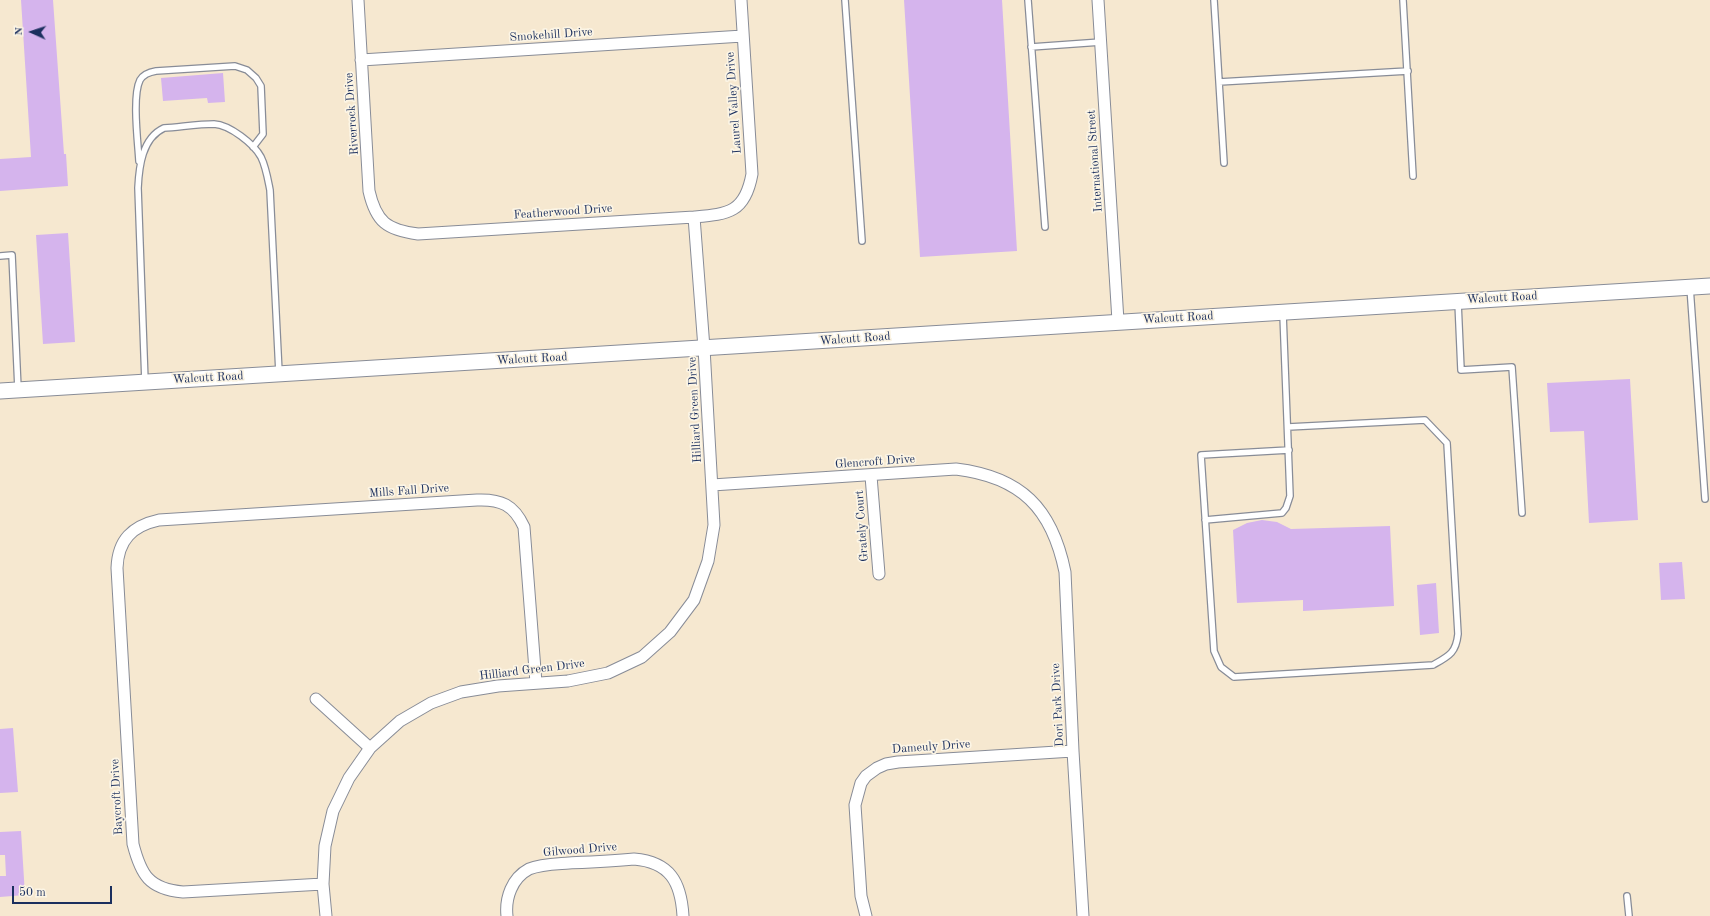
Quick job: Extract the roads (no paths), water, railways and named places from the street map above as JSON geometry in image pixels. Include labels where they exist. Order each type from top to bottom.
[{"type":"street","name":"Riverrock Drive","points":[[358,0],[370,191],[374,208],[384,223]]},
{"type":"street","name":"Laurel Valley Drive","points":[[741,0],[752,174],[749,190],[742,202]]},
{"type":"street","name":"International Street","points":[[1098,0],[1118,321]]},
{"type":"street","name":"Smokehill Drive","points":[[361,60],[743,36]]},
{"type":"street","name":"Featherwood Drive","points":[[384,223],[400,232],[418,234],[694,217],[720,214],[731,211],[742,202]]},
{"type":"street","name":"Hilliard Green Drive","points":[[326,916],[323,884],[325,846],[333,811],[349,778],[370,748],[400,721],[431,703],[461,692],[498,686],[568,682],[608,673],[642,657],[670,632],[694,600],[708,561],[714,525],[704,348],[694,217]]},
{"type":"street","name":"Walcutt Road","points":[[0,391],[1118,321],[1710,286]]},
{"type":"street","name":"Glencroft Drive","points":[[712,484],[956,470],[976,472],[997,478],[1015,488],[1032,501]]},
{"type":"street","name":"Grately Court","points":[[871,476],[879,574]]},
{"type":"street","name":"Mills Fall Drive","points":[[130,533],[145,523],[159,520],[477,500],[500,502],[510,507],[519,516],[524,527],[536,683]]},
{"type":"street","name":"Dori Park Drive","points":[[1032,501],[1044,516],[1054,534],[1061,552],[1065,572],[1073,751],[1083,916]]},
{"type":"street","name":"Baycroft Drive","points":[[130,533],[120,549],[117,568],[133,844],[137,861],[142,872],[150,882],[160,888],[183,892],[323,884]]},
{"type":"street","points":[[316,699],[370,748]]},
{"type":"street","name":"Dameuly Drive","points":[[866,916],[860,896],[855,805],[861,784],[866,776],[877,768],[886,764],[898,762],[1073,751]]},
{"type":"street","name":"Gilwood Drive","points":[[507,916],[506,905],[510,890],[518,878],[530,869],[548,865],[634,859],[646,860],[664,868],[674,878],[679,888],[683,916]]},
{"type":"lane","points":[[845,0],[862,241]]},
{"type":"lane","points":[[1028,0],[1045,227]]},
{"type":"lane","points":[[1214,0],[1224,163]]},
{"type":"lane","points":[[1403,0],[1413,176]]},
{"type":"lane","points":[[1031,47],[1101,42]]},
{"type":"lane","points":[[145,382],[139,220],[137,92],[141,79],[148,73],[156,71],[235,66],[247,70],[256,78],[260,86],[263,134],[253,147]]},
{"type":"lane","points":[[1219,82],[1408,71]]},
{"type":"lane","points":[[139,170],[142,155],[152,138],[158,131],[164,128],[215,124],[227,128],[242,136],[261,157],[270,190],[279,374]]},
{"type":"lane","points":[[0,256],[12,255],[18,390]]},
{"type":"lane","points":[[1690,287],[1705,499]]},
{"type":"lane","points":[[1458,301],[1461,370],[1512,367],[1522,513]]},
{"type":"lane","points":[[1205,520],[1282,513],[1286,508],[1290,496],[1283,312]]},
{"type":"lane","points":[[1288,427],[1425,420],[1447,442],[1458,634],[1456,647],[1446,658],[1433,665],[1234,676],[1221,667],[1214,652],[1201,455],[1289,450]]},
{"type":"lane","points":[[1627,896],[1628,916]]}]
